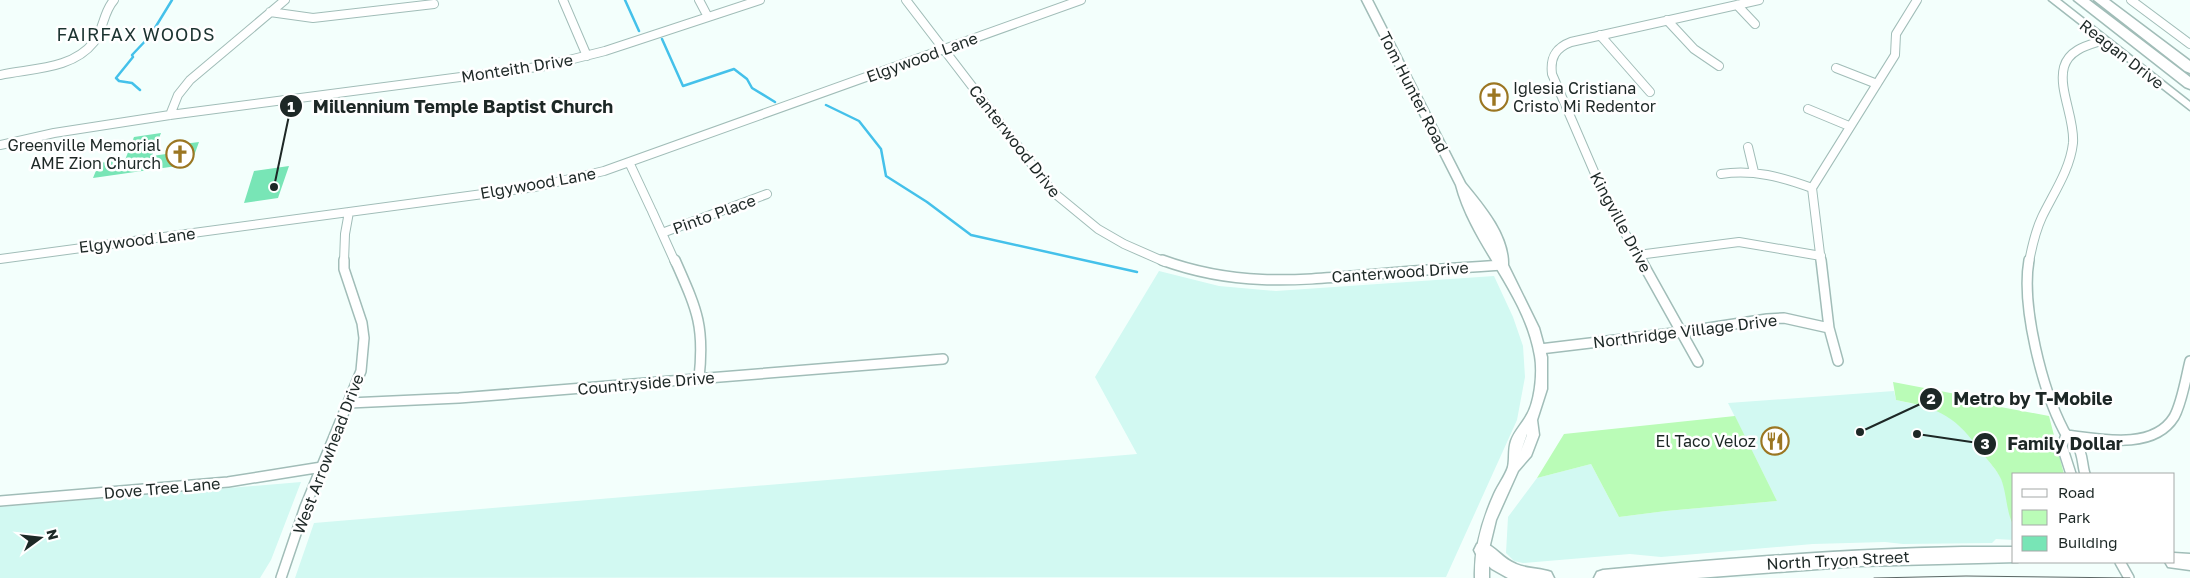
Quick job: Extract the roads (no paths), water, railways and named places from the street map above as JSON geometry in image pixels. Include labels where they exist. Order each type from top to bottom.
[{"type":"highway","points":[[2081,0],[2190,84]]},
{"type":"highway","points":[[2101,0],[2190,68]]},
{"type":"main road","points":[[1483,550],[1498,565],[1512,573],[1545,578]]},
{"type":"main road","name":"North Tryon Street","points":[[1603,578],[1824,559],[1953,554],[2012,556]]},
{"type":"main road","points":[[2175,560],[2190,562]]},
{"type":"street","points":[[0,75],[54,65],[83,53],[96,40],[107,9],[114,0]]},
{"type":"street","points":[[170,115],[178,95],[190,80],[285,0]]},
{"type":"street","points":[[563,0],[587,56]]},
{"type":"street","points":[[698,0],[708,17]]},
{"type":"street","name":"Monteith Drive","points":[[0,145],[54,133],[170,115],[499,73],[587,56],[760,0]]},
{"type":"street","name":"Canterwood Drive","points":[[906,0],[1046,185],[1068,208],[1073,209],[1094,228],[1114,240],[1158,260],[1222,276],[1265,281],[1502,265]]},
{"type":"street","name":"Elgywood Lane","points":[[0,259],[548,185],[596,173],[629,162],[1081,0]]},
{"type":"street","name":"Tom Hunter Road","points":[[1368,0],[1461,185],[1464,197],[1493,254],[1502,265],[1533,328],[1540,349],[1541,389],[1531,420],[1522,429],[1512,453],[1514,467],[1497,503],[1483,550],[1482,578]]},
{"type":"street","name":"Kingville Drive","points":[[1698,362],[1604,197],[1551,66],[1552,56],[1564,44],[1759,0]]},
{"type":"street","points":[[1838,361],[1830,328],[1812,188],[1895,55],[1896,34],[1915,0]]},
{"type":"street","name":"Reagan Drive","points":[[2054,0],[2190,107]]},
{"type":"street","points":[[2131,0],[2190,44]]},
{"type":"street","points":[[270,12],[295,18],[313,18],[434,4]]},
{"type":"street","points":[[1737,5],[1756,24]]},
{"type":"street","points":[[1667,20],[1694,48],[1719,66]]},
{"type":"street","points":[[1600,35],[1650,92]]},
{"type":"street","points":[[2085,473],[2077,446],[2066,434],[2048,386],[2030,315],[2026,286],[2032,243],[2072,151],[2073,121],[2064,86],[2064,67],[2076,50],[2104,40]]},
{"type":"street","points":[[1836,68],[1877,84]]},
{"type":"street","points":[[1808,109],[1849,126]]},
{"type":"street","points":[[1748,147],[1754,172]]},
{"type":"street","points":[[629,162],[700,319],[702,350],[699,378]]},
{"type":"street","points":[[1721,174],[1739,171],[1781,176],[1812,188]]},
{"type":"street","name":"Pinto Place","points":[[662,233],[767,194]]},
{"type":"street","name":"West Arrowhead Drive","points":[[281,578],[322,467],[361,371],[364,338],[360,312],[350,290],[344,269],[345,234],[349,212]]},
{"type":"street","points":[[1638,255],[1739,242],[1820,256]]},
{"type":"street","name":"Northridge Village Drive","points":[[1540,349],[1682,332],[1776,318],[1830,328]]},
{"type":"street","name":"Countryside Drive","points":[[349,403],[459,398],[943,359]]},
{"type":"street","points":[[2066,434],[2118,441],[2154,435],[2167,426],[2175,415],[2186,391],[2190,361]]},
{"type":"street","points":[[2066,434],[2062,446],[2071,473]]},
{"type":"street","name":"Dove Tree Lane","points":[[0,501],[226,482],[268,477],[300,469],[322,467]]},
{"type":"street","points":[[2121,563],[2129,578]]},
{"type":"waterway","points":[[140,90],[132,83],[119,81],[116,78],[133,57],[132,55],[150,36],[172,0]]},
{"type":"waterway","points":[[625,0],[639,31]]},
{"type":"waterway","points":[[662,39],[683,86],[734,69],[747,79],[752,88],[775,102]]},
{"type":"waterway","points":[[826,105],[859,121],[881,149],[886,176],[927,202],[971,235],[1137,272]]},
{"type":"tram line","points":[[1874,578],[1966,576],[2130,578]]},
{"type":"place","name":"Iglesia Cristiana Cristo Mi Redentor","points":[[1494,97]]},
{"type":"place","name":"Greenville Memorial AME Zion Church","points":[[180,154]]},
{"type":"place","name":"Millennium Temple Baptist Church","points":[[274,187]]},
{"type":"place","name":"Metro by T-Mobile","points":[[1860,432]]},
{"type":"place","name":"Family Dollar","points":[[1917,434]]},
{"type":"place","name":"El Taco Veloz","points":[[1775,441]]},
{"type":"district","name":"FAIRFAX WOODS","points":[[136,35]]}]
